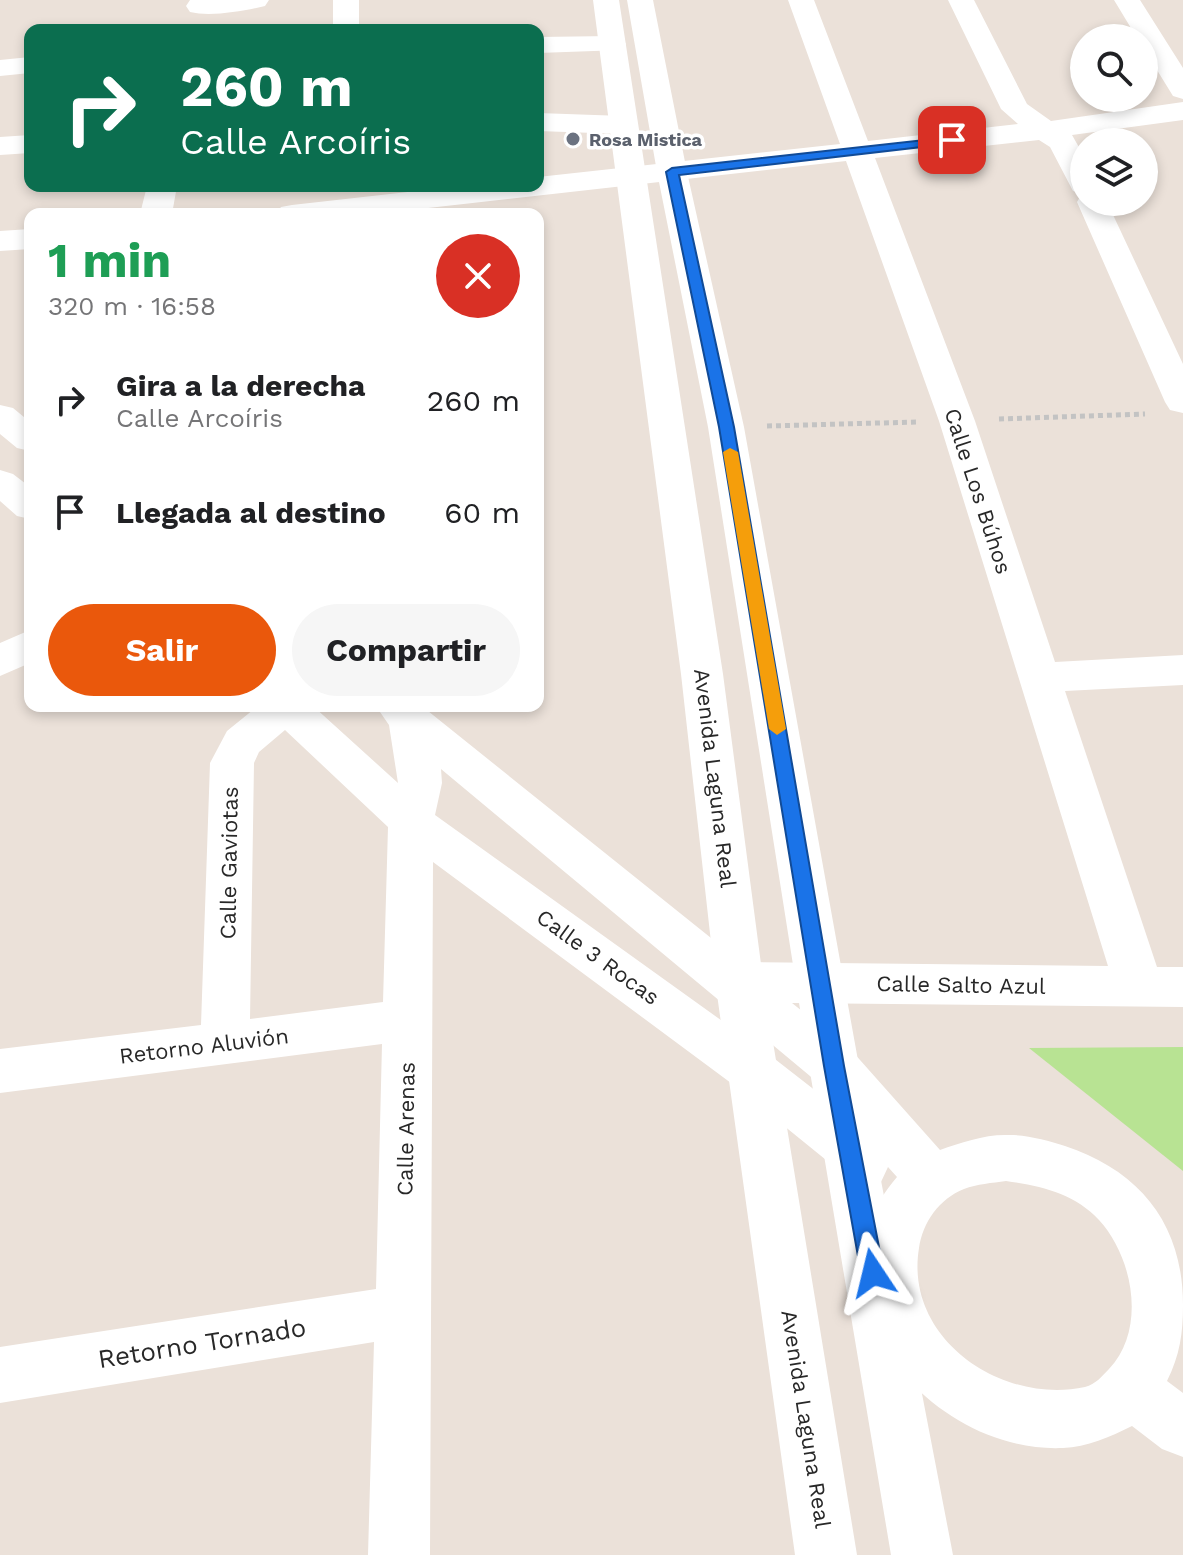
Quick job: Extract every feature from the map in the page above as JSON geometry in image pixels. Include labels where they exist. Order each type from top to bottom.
[{"type":"street","points":[[197,12],[256,0]]},
{"type":"street","points":[[346,0],[346,24]]},
{"type":"street","name":"Avenida Laguna Real","points":[[606,0],[623,125],[651,174],[726,427],[834,1066],[922,1555]]},
{"type":"street","name":"Avenida Laguna Real","points":[[640,0],[651,174],[702,674],[740,984],[826,1555]]},
{"type":"street","name":"Calle Los Búhos","points":[[801,0],[957,421],[1039,678],[1161,987]]},
{"type":"street","points":[[961,0],[1015,109],[1062,142],[1070,158]]},
{"type":"street","points":[[1127,0],[1183,90]]},
{"type":"street","points":[[544,45],[612,44]]},
{"type":"street","points":[[0,68],[24,66]]},
{"type":"street","points":[[544,189],[1183,111]]},
{"type":"street","points":[[544,122],[623,125]]},
{"type":"street","points":[[0,146],[24,144]]},
{"type":"street","points":[[311,208],[345,197],[419,207],[524,192]]},
{"type":"street","points":[[1098,216],[1183,402]]},
{"type":"street","points":[[0,241],[24,239]]},
{"type":"street","points":[[0,416],[24,435]]},
{"type":"street","points":[[0,482],[24,502]]},
{"type":"street","points":[[0,662],[24,648]]},
{"type":"street","points":[[1039,678],[1183,670]]},
{"type":"street","name":"Calle Gaviotas","points":[[225,1043],[232,763],[242,742],[280,712]]},
{"type":"street","name":"Calle 3 Rocas","points":[[293,712],[411,821],[753,1071],[915,1199]]},
{"type":"street","name":"Calle Arenas","points":[[399,1555],[411,821],[420,783],[417,743],[403,712]]},
{"type":"street","points":[[406,712],[740,984],[834,1066],[915,1199]]},
{"type":"street","name":"Calle Salto Azul","points":[[740,984],[1161,987]]},
{"type":"street","name":"Retorno Aluvión","points":[[0,1071],[408,1020]]},
{"type":"street","points":[[1006,1158],[1048,1164],[1089,1181],[1124,1207],[1152,1242],[1168,1281],[1177,1327],[1153,1372],[1135,1393],[1099,1413],[1057,1420],[1011,1414],[968,1397],[931,1367],[904,1332],[889,1293],[887,1253],[915,1199],[967,1163],[1006,1158]]},
{"type":"street","name":"Retorno Tornado","points":[[0,1375],[403,1311]]},
{"type":"street","points":[[1135,1393],[1183,1428]]},
{"type":"green space","points":[[1183,1047],[1183,1171],[1029,1048]]},
{"type":"slow traffic","points":[[730,452],[777,729]]},
{"type":"place","name":"Rosa Mistica","points":[[573,139]]},
{"type":"route","points":[[873,1273],[834,1066],[726,427],[672,172],[952,140]]}]
